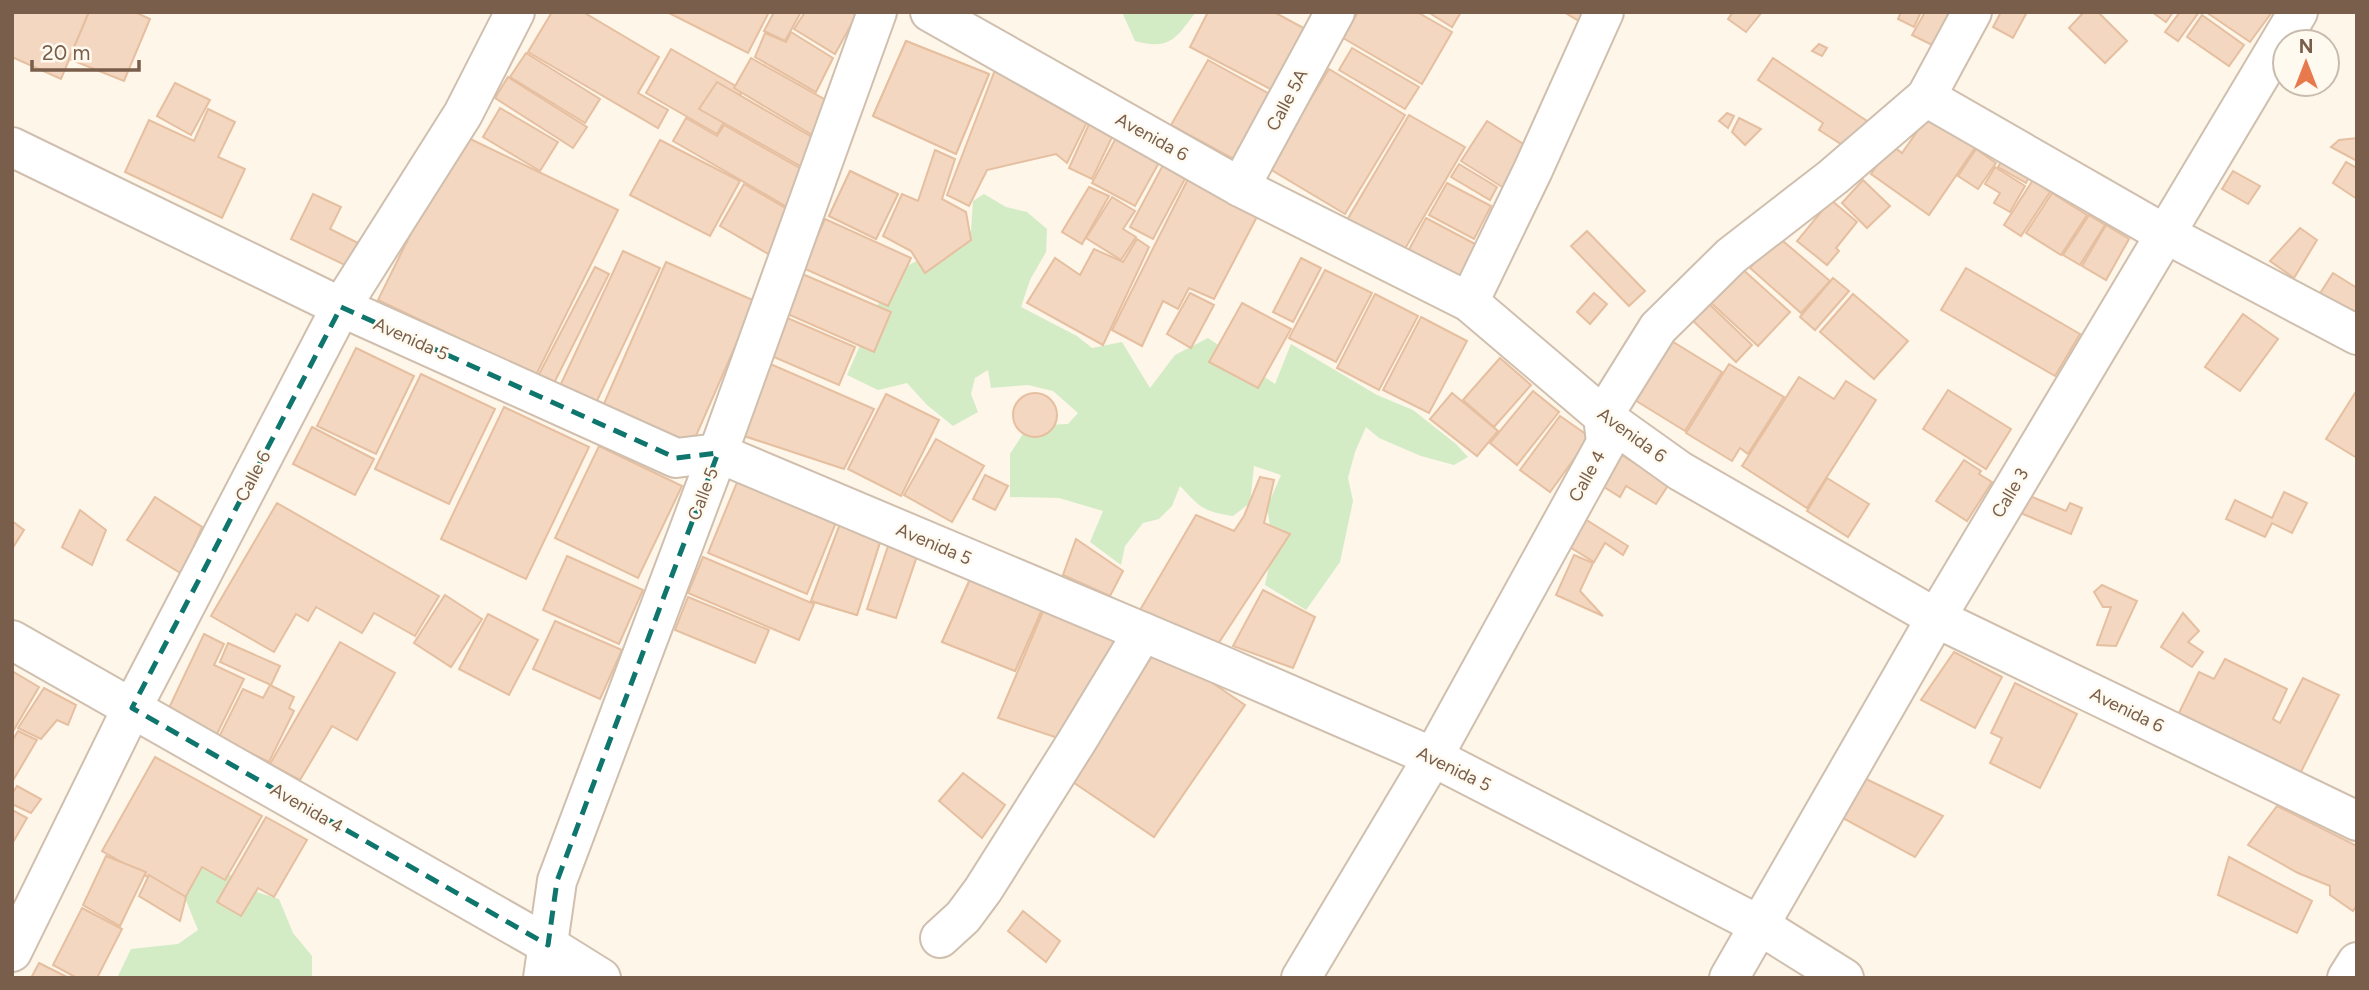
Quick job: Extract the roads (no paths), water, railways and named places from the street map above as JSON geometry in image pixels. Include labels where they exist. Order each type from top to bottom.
[{"type":"street","name":"Calle 6","points":[[12,952],[132,708],[341,307],[463,114],[515,12]]},
{"type":"street","name":"Calle 5","points":[[546,961],[557,881],[718,453],[877,12]]},
{"type":"street","name":"Avenida 6","points":[[930,12],[1240,187],[1469,302],[1603,416],[1680,471],[1936,618],[2357,821]]},
{"type":"street","name":"Calle 5A","points":[[1240,187],[1335,12]]},
{"type":"street","points":[[1469,302],[1533,170],[1604,12]]},
{"type":"street","points":[[1603,416],[1658,327],[1731,256],[1833,177],[1926,97],[1972,12]]},
{"type":"street","name":"Calle 3","points":[[1729,978],[1936,618],[2298,12]]},
{"type":"street","points":[[1926,97],[2165,232],[2357,335]]},
{"type":"street","name":"Avenida 5","points":[[12,147],[341,307],[677,458],[718,453],[1433,757],[1759,925],[1844,978]]},
{"type":"street","name":"Calle 4","points":[[1301,978],[1433,757],[1606,443],[1603,416]]},
{"type":"street","points":[[940,938],[963,917],[983,890],[1143,632]]},
{"type":"street","name":"Avenida 4","points":[[12,640],[132,708],[546,961],[601,978]]},
{"type":"street","points":[[2347,978],[2357,962]]}]
